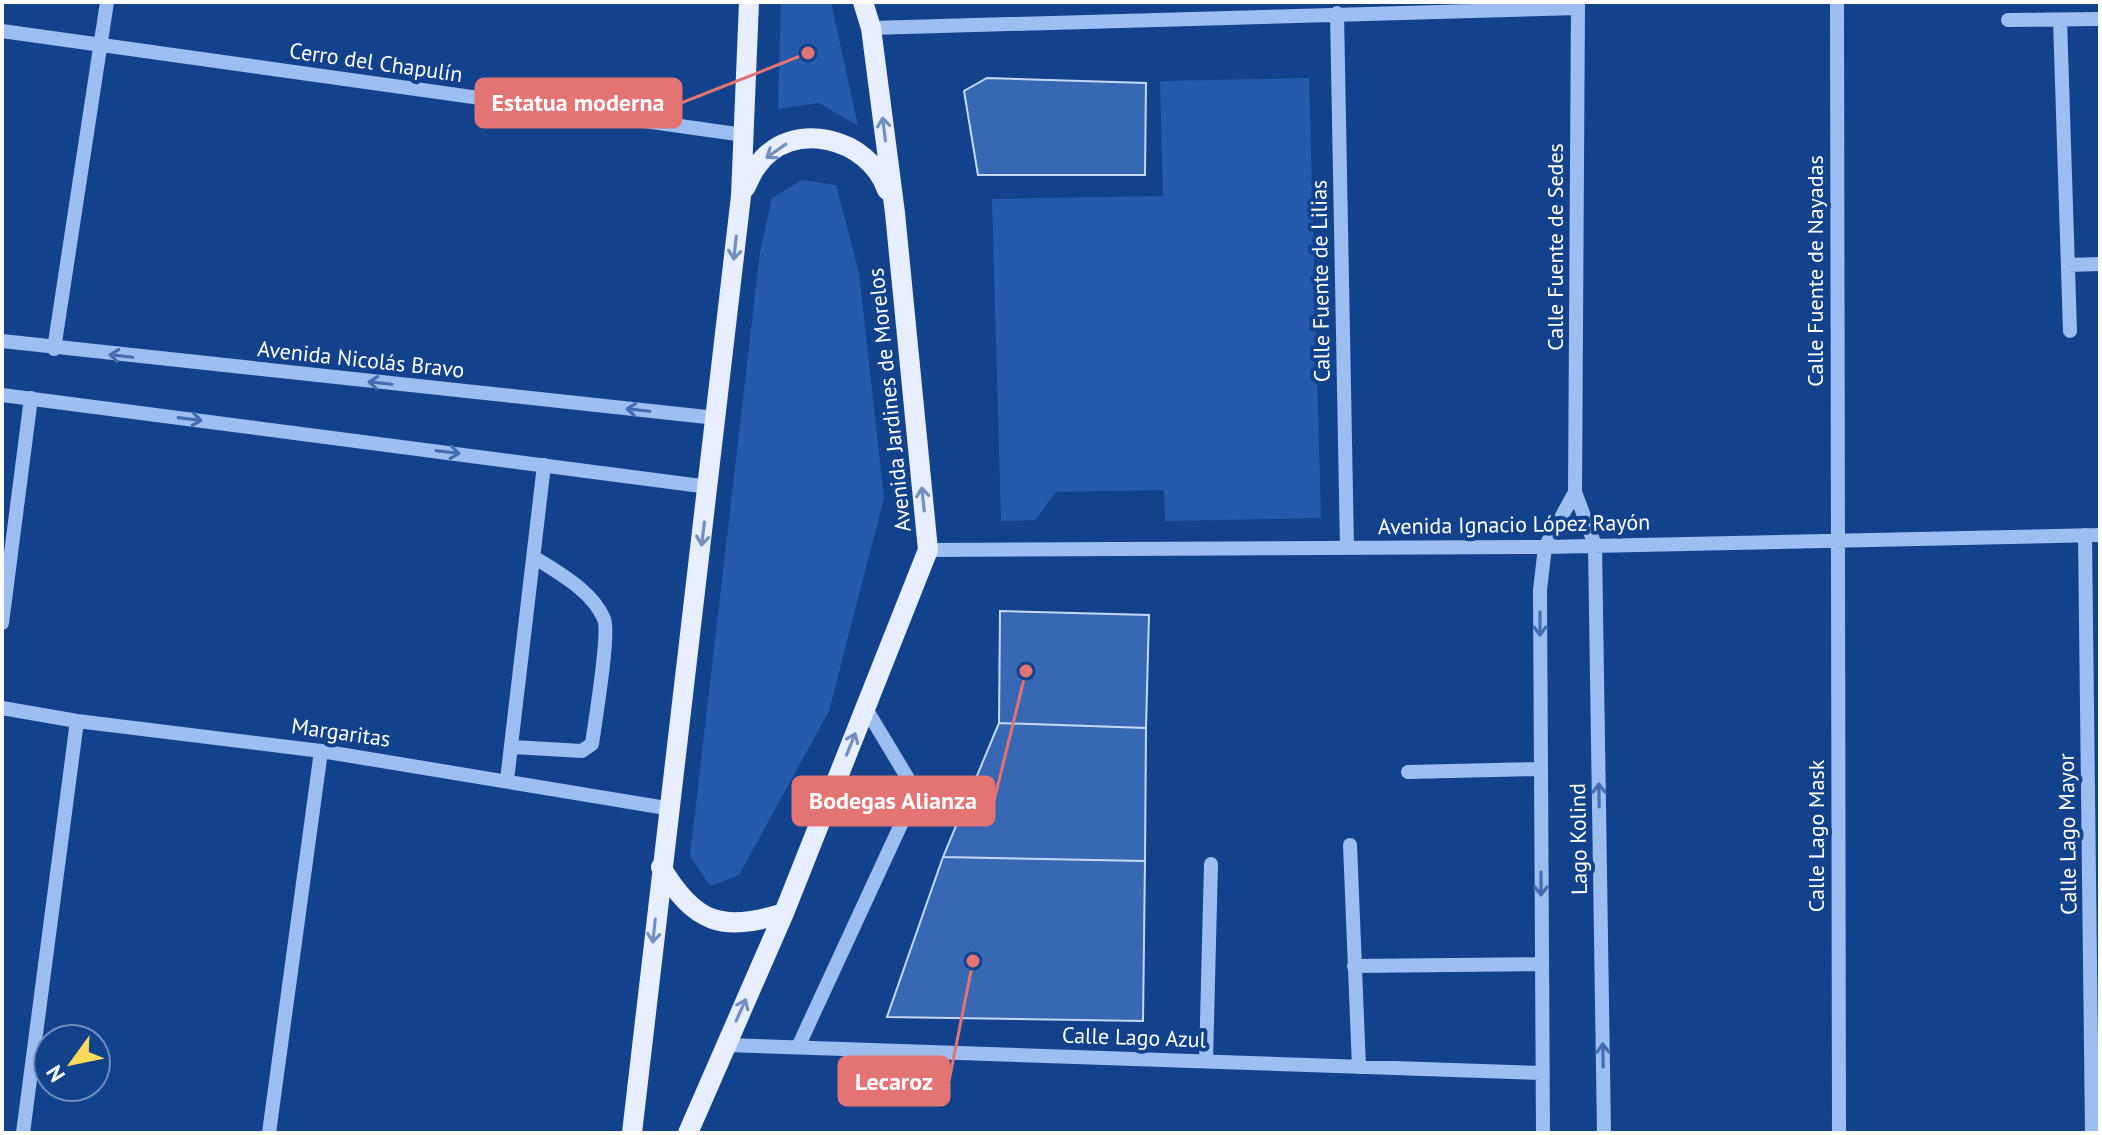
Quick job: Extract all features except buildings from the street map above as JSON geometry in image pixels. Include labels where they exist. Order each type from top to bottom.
[{"type":"main road","points":[[632,1133],[741,196],[749,2]]},
{"type":"main road","name":"Avenida Jardines de Morelos","points":[[688,1133],[784,913],[928,550],[895,213],[871,28],[863,2]]},
{"type":"main road","points":[[741,196],[758,163],[789,142],[825,137],[860,150],[882,176],[895,213]]},
{"type":"main road","points":[[661,867],[680,899],[712,920],[749,924],[784,913]]},
{"type":"street","points":[[54,349],[107,2]]},
{"type":"street","name":"Calle Fuente de Nayadas","points":[[1837,2],[1837,540]]},
{"type":"street","points":[[871,28],[1578,5]]},
{"type":"street","name":"Calle Fuente de Sedes","points":[[1578,5],[1575,492],[1595,545]]},
{"type":"street","name":"Calle Fuente de Lilias","points":[[1337,13],[1347,548]]},
{"type":"street","points":[[2008,20],[2100,19]]},
{"type":"street","points":[[2060,20],[2070,331]]},
{"type":"street","name":"Cerro del Chapulín","points":[[2,31],[744,135]]},
{"type":"street","points":[[2068,265],[2100,264]]},
{"type":"street","name":"Avenida Nicolás Bravo","points":[[2,341],[716,418]]},
{"type":"street","points":[[2,395],[709,487]]},
{"type":"street","points":[[2,623],[31,398]]},
{"type":"street","points":[[507,780],[544,465]]},
{"type":"street","name":"Calle Fuente de Sedes","points":[[1545,547],[1575,492]]},
{"type":"street","name":"Avenida Ignacio López Rayón","points":[[928,550],[1545,547],[2093,535]]},
{"type":"street","name":"Calle Lago Mayor","points":[[2092,1133],[2093,535]]},
{"type":"street","name":"Calle Lago Mask","points":[[1837,540],[1839,1133]]},
{"type":"street","name":"Lago Kolind","points":[[1595,545],[1604,1133]]},
{"type":"street","name":"Lago Kolind","points":[[1543,1133],[1540,590],[1545,547]]},
{"type":"street","points":[[513,747],[582,751],[592,744],[601,667],[606,621],[594,602],[578,587],[534,557]]},
{"type":"street","points":[[798,1047],[916,792],[865,707]]},
{"type":"street","name":"Margaritas","points":[[2,708],[77,721],[321,751],[672,809]]},
{"type":"street","points":[[23,1133],[77,721]]},
{"type":"street","points":[[269,1133],[321,751]]},
{"type":"street","points":[[1408,772],[1540,769]]},
{"type":"street","points":[[1350,845],[1359,1067]]},
{"type":"street","points":[[1206,1061],[1211,864]]},
{"type":"street","points":[[1354,966],[1541,964]]},
{"type":"street","name":"Calle Lago Azul","points":[[726,1045],[1542,1073]]},
{"type":"shaded area","points":[[781,2],[831,2],[858,126],[819,103],[778,109]]},
{"type":"shaded area","points":[[1309,78],[1321,518],[1165,521],[1164,490],[1056,492],[1035,520],[1001,521],[992,199],[1163,196],[1160,81]]},
{"type":"shaded area","points":[[802,180],[836,185],[859,273],[884,498],[829,711],[739,875],[710,886],[690,856],[760,252],[772,198]]},
{"type":"place","name":"Estatua moderna","points":[[808,53]]},
{"type":"place","name":"Bodegas Alianza","points":[[1026,671]]},
{"type":"place","name":"Lecaroz","points":[[973,961]]}]
